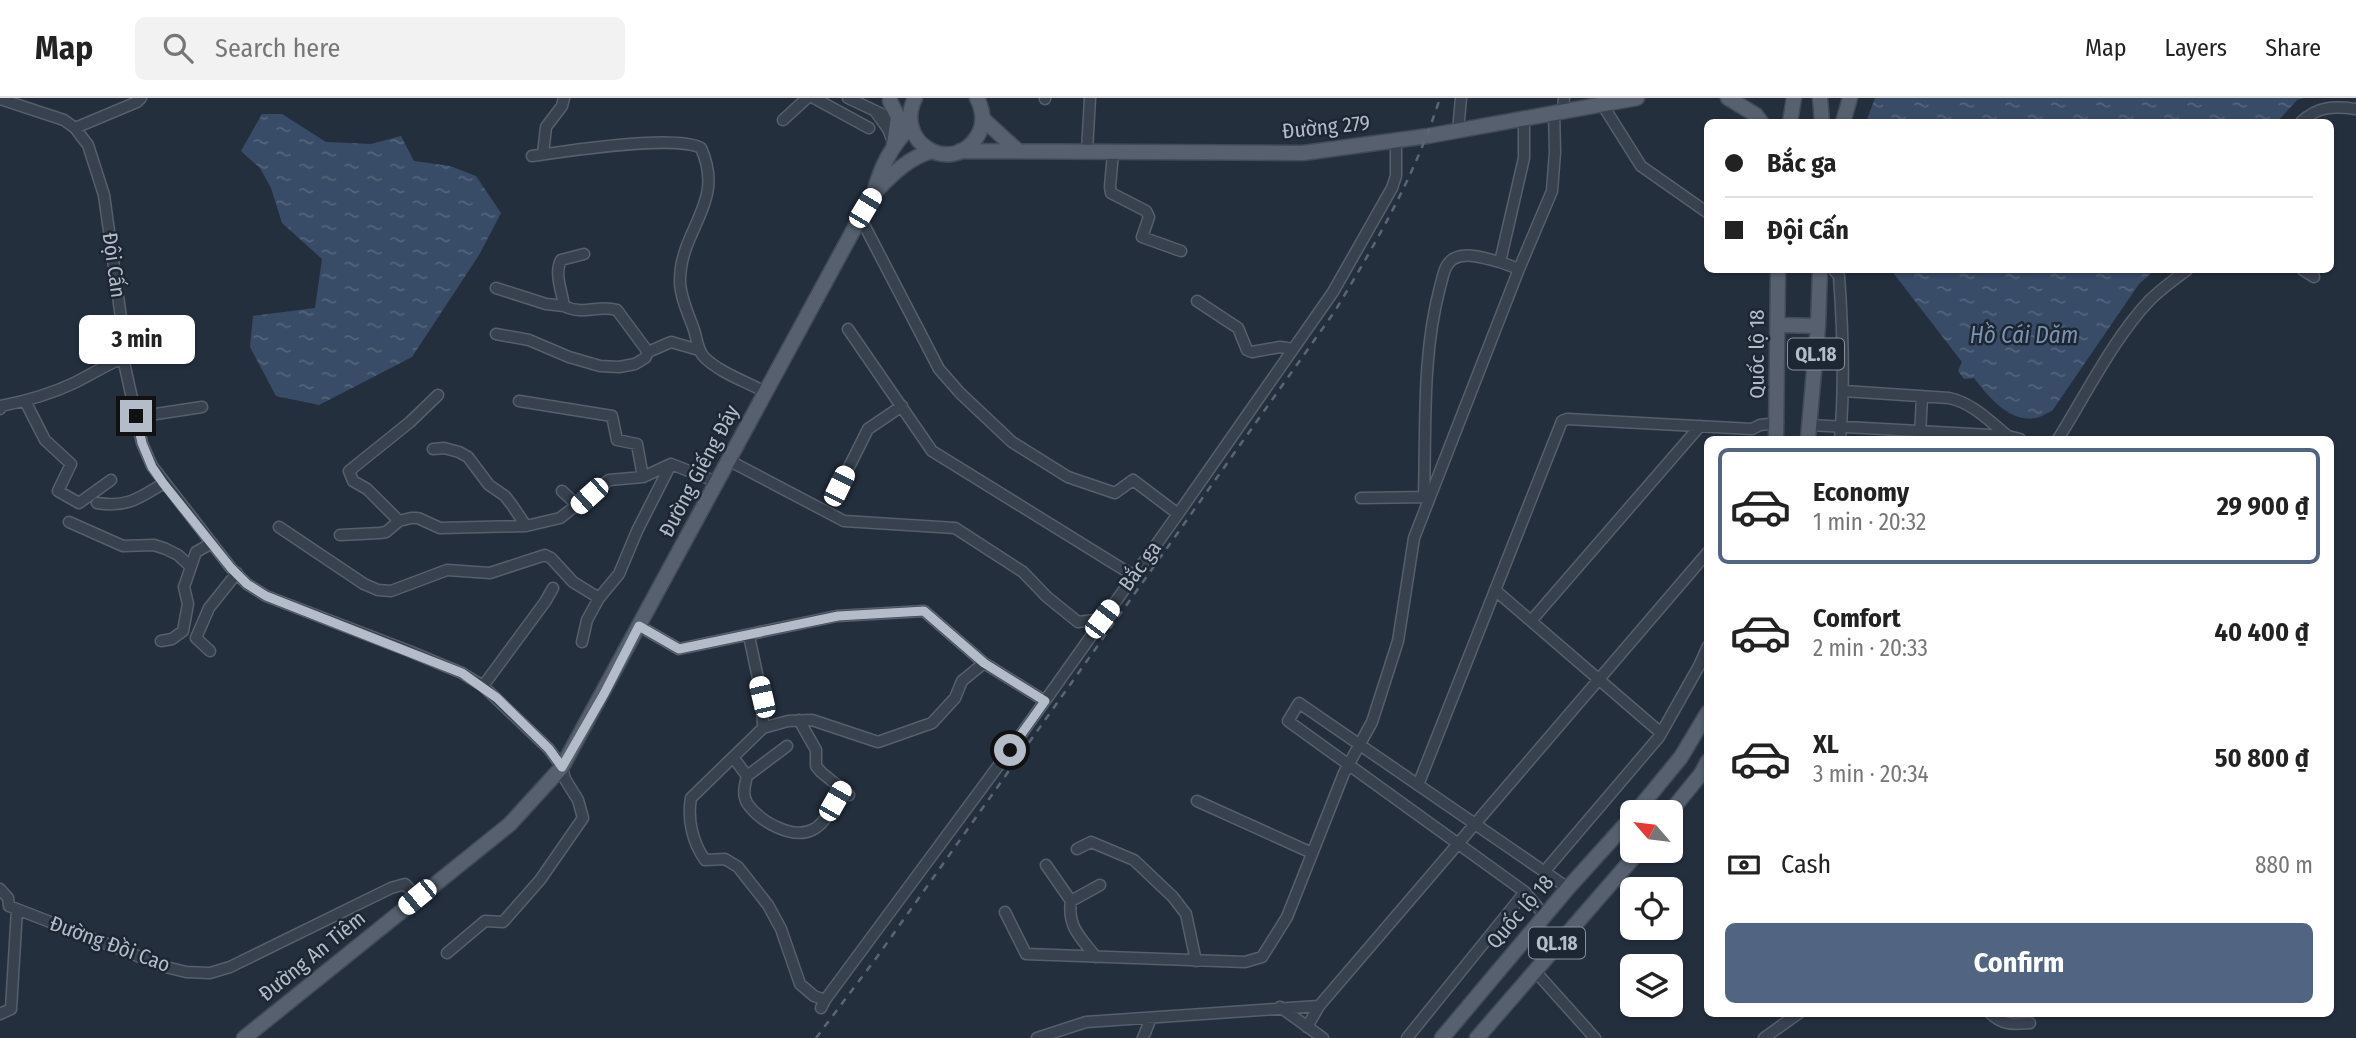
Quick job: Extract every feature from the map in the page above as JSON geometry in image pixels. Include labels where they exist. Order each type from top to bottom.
[{"type":"main road","points":[[906,121],[915,98]]},
{"type":"main road","name":"Đường 279","points":[[932,151],[941,154],[1017,150],[1303,153],[1458,131],[1524,119],[1561,107],[1637,98]]},
{"type":"main road","points":[[1728,98],[1759,119]]},
{"type":"main road","points":[[1790,119],[1794,98]]},
{"type":"main road","points":[[1820,98],[1822,119]]},
{"type":"main road","points":[[1844,119],[1850,98]]},
{"type":"main road","points":[[888,99],[922,145],[932,151]]},
{"type":"main road","points":[[960,151],[976,139],[982,119],[978,99]]},
{"type":"main road","points":[[982,119],[1017,150]]},
{"type":"main road","name":"Đường Giếng Đáy","points":[[562,767],[873,194],[878,176],[906,121]]},
{"type":"main road","name":"Đường Giếng Đáy","points":[[873,194],[918,155],[932,151]]},
{"type":"main road","name":"Quốc lộ 18","points":[[1776,436],[1778,273]]},
{"type":"main road","name":"QL.18","points":[[1809,432],[1820,273]]},
{"type":"main road","points":[[1778,325],[1818,326]]},
{"type":"main road","name":"Quốc lộ 18","points":[[1646,800],[1681,757],[1704,719]]},
{"type":"main road","name":"Đường An Tiêm","points":[[244,1038],[510,824],[562,767]]},
{"type":"main road","points":[[1681,800],[1704,773]]},
{"type":"main road","name":"Quốc lộ 18","points":[[1442,1038],[1567,888],[1620,829]]},
{"type":"main road","name":"QL.18","points":[[1477,1038],[1629,863]]},
{"type":"main road","points":[[1545,916],[1566,934]]},
{"type":"street","points":[[0,99],[47,113],[75,128],[141,98]]},
{"type":"street","points":[[564,98],[562,106],[545,127],[538,155],[667,141],[692,143],[701,148],[710,175],[709,193],[689,237],[680,278],[699,350]]},
{"type":"street","points":[[783,120],[807,98]]},
{"type":"street","points":[[814,98],[869,128]]},
{"type":"street","points":[[848,98],[875,111],[906,121]]},
{"type":"street","points":[[1087,151],[1090,98]]},
{"type":"street","points":[[1458,131],[1461,98]]},
{"type":"street","points":[[1602,104],[1641,166],[1704,210]]},
{"type":"street","points":[[2306,119],[2322,108],[2338,106],[2356,109]]},
{"type":"street","points":[[1004,912],[1026,954],[1245,962],[1262,957],[1287,917],[1349,764],[1372,722],[1398,641],[1414,538],[1427,496],[1552,191],[1561,107]]},
{"type":"street","points":[[875,111],[888,129],[894,144]]},
{"type":"street","points":[[1500,262],[1524,158],[1524,119]]},
{"type":"street","name":"Đội Cấn","points":[[75,128],[88,145],[104,195],[122,325],[123,358],[142,443],[152,467],[163,483],[247,584],[266,596],[462,673],[483,686],[549,749],[562,767],[565,779],[578,800],[583,818],[540,880],[503,922],[485,920],[447,954]]},
{"type":"street","name":"Bắc ga","points":[[733,757],[691,799],[689,811],[696,847],[705,860],[725,859],[738,867],[768,905],[781,929],[800,984],[823,1004],[1045,701],[1333,292],[1392,188],[1396,176],[1396,141]]},
{"type":"street","points":[[1113,153],[1111,193],[1146,211],[1149,218],[1142,237],[1181,251]]},
{"type":"street","points":[[860,217],[939,369],[991,425],[1012,442],[1068,477],[1115,493],[1133,480],[1178,514]]},
{"type":"street","points":[[564,306],[558,263],[584,254]]},
{"type":"street","points":[[1427,496],[1427,356],[1432,319],[1446,265],[1455,257],[1474,256],[1519,269]]},
{"type":"street","points":[[1836,273],[1839,276],[1843,335],[1844,391],[1841,434]]},
{"type":"street","points":[[2060,436],[2137,315],[2151,298],[2183,273]]},
{"type":"street","points":[[2308,273],[2314,277]]},
{"type":"street","points":[[496,288],[575,311],[609,308],[617,310],[648,352]]},
{"type":"street","points":[[1197,301],[1238,328],[1245,347],[1250,352],[1280,346],[1293,349]]},
{"type":"street","points":[[848,329],[932,451],[1134,576]]},
{"type":"street","points":[[496,334],[529,340],[569,358],[600,366],[619,367],[635,364],[645,358],[648,352],[671,342],[699,350],[719,368],[765,391]]},
{"type":"street","points":[[0,407],[75,383],[105,365],[123,358]]},
{"type":"street","points":[[1844,391],[1960,400],[2008,436]]},
{"type":"street","points":[[399,521],[367,489],[353,481],[349,471],[410,422],[438,395]]},
{"type":"street","points":[[1920,436],[1922,396]]},
{"type":"street","points":[[25,401],[45,440],[71,464],[58,491],[79,503],[111,480]]},
{"type":"street","points":[[519,401],[612,415],[617,440],[638,444],[643,477]]},
{"type":"street","points":[[839,486],[868,429],[902,406]]},
{"type":"street","points":[[136,416],[202,407]]},
{"type":"street","points":[[1418,785],[1562,421],[1567,419],[1700,426],[1752,434],[1760,425],[1777,423]]},
{"type":"street","points":[[1531,621],[1700,426]]},
{"type":"street","points":[[1809,432],[2008,436]]},
{"type":"street","points":[[433,449],[444,447],[468,457],[489,485],[505,496],[526,526]]},
{"type":"street","points":[[728,460],[844,521],[956,528],[1023,572],[1047,597],[1078,622],[1102,619]]},
{"type":"street","points":[[340,535],[380,533],[399,521],[418,518],[440,528],[526,526],[560,518],[609,480],[643,477],[671,464],[717,482]]},
{"type":"street","points":[[582,642],[587,620],[599,598],[619,574],[637,531],[671,464]]},
{"type":"street","points":[[97,503],[122,504],[134,501],[163,483]]},
{"type":"street","points":[[562,491],[578,506]]},
{"type":"street","points":[[1361,498],[1427,496]]},
{"type":"street","points":[[69,522],[123,546],[154,545],[178,555],[191,567]]},
{"type":"street","points":[[279,527],[344,572],[378,590],[391,591],[447,570],[490,573],[545,555],[573,582],[599,598]]},
{"type":"street","points":[[161,641],[172,639],[183,631],[188,604],[184,587],[196,552],[212,544]]},
{"type":"street","points":[[1307,1027],[1319,1006],[1704,557]]},
{"type":"street","points":[[210,651],[196,638],[209,608],[237,573]]},
{"type":"street","points":[[483,686],[553,588]]},
{"type":"street","points":[[1495,590],[1661,733]]},
{"type":"street","points":[[639,626],[679,649],[838,616],[924,611],[984,663],[1045,701]]},
{"type":"street","points":[[748,636],[762,697],[763,728]]},
{"type":"street","points":[[1544,872],[1661,733],[1704,655]]},
{"type":"street","points":[[747,776],[733,757],[763,728],[788,721],[812,720],[878,742],[932,723],[956,698],[962,681],[984,663]]},
{"type":"street","points":[[1545,916],[1525,892],[1288,721],[1299,703],[1567,888]]},
{"type":"street","points":[[787,746],[747,776],[744,790],[747,802],[769,824],[799,833],[815,829],[846,792],[816,765],[816,750],[799,720]]},
{"type":"street","points":[[1197,801],[1312,853]]},
{"type":"street","points":[[1077,849],[1091,842],[1134,860],[1173,897],[1185,914],[1196,961]]},
{"type":"street","points":[[1046,864],[1071,901],[1070,920],[1096,957]]},
{"type":"street","name":"Đường Đồi Cao","points":[[9,909],[166,967],[186,972],[210,973],[259,954],[391,888],[405,884],[417,897]]},
{"type":"street","points":[[1071,901],[1100,885]]},
{"type":"street","points":[[0,889],[8,898],[11,1009],[0,1014]]},
{"type":"street","points":[[1407,1038],[1525,892]]},
{"type":"street","points":[[1534,970],[1595,1038]]},
{"type":"street","points":[[1042,1037],[1086,1022],[1319,1006]]},
{"type":"street","points":[[1280,1007],[1323,1038]]},
{"type":"street","points":[[1764,1038],[1793,1017]]},
{"type":"street","points":[[1994,1017],[2008,1025],[2030,1023]]},
{"type":"street","points":[[1143,1038],[1151,1018]]},
{"type":"water","points":[[1875,98],[2304,98],[2297,100],[2280,119],[1867,119]]},
{"type":"water","points":[[262,114],[282,114],[326,142],[371,144],[401,136],[414,161],[450,166],[476,176],[501,213],[479,255],[412,357],[319,405],[276,396],[250,347],[253,316],[315,308],[322,259],[282,223],[271,188],[260,168],[241,151]]},
{"type":"water","name":"Hồ Cái Dăm","points":[[1893,273],[2152,273],[2139,284],[2052,411],[2038,417],[2026,418],[2008,412],[1986,393],[1974,378],[1964,379],[1958,371],[1962,362]]},
{"type":"railway","points":[[816,1038],[877,957],[1335,311],[1407,181],[1440,98]]},
{"type":"route","points":[[136,416],[142,443],[152,467],[231,568],[247,584],[266,596],[462,673],[497,698],[549,749],[562,767],[639,626],[679,649],[838,616],[924,611],[984,663],[1045,701],[1010,750]]}]
